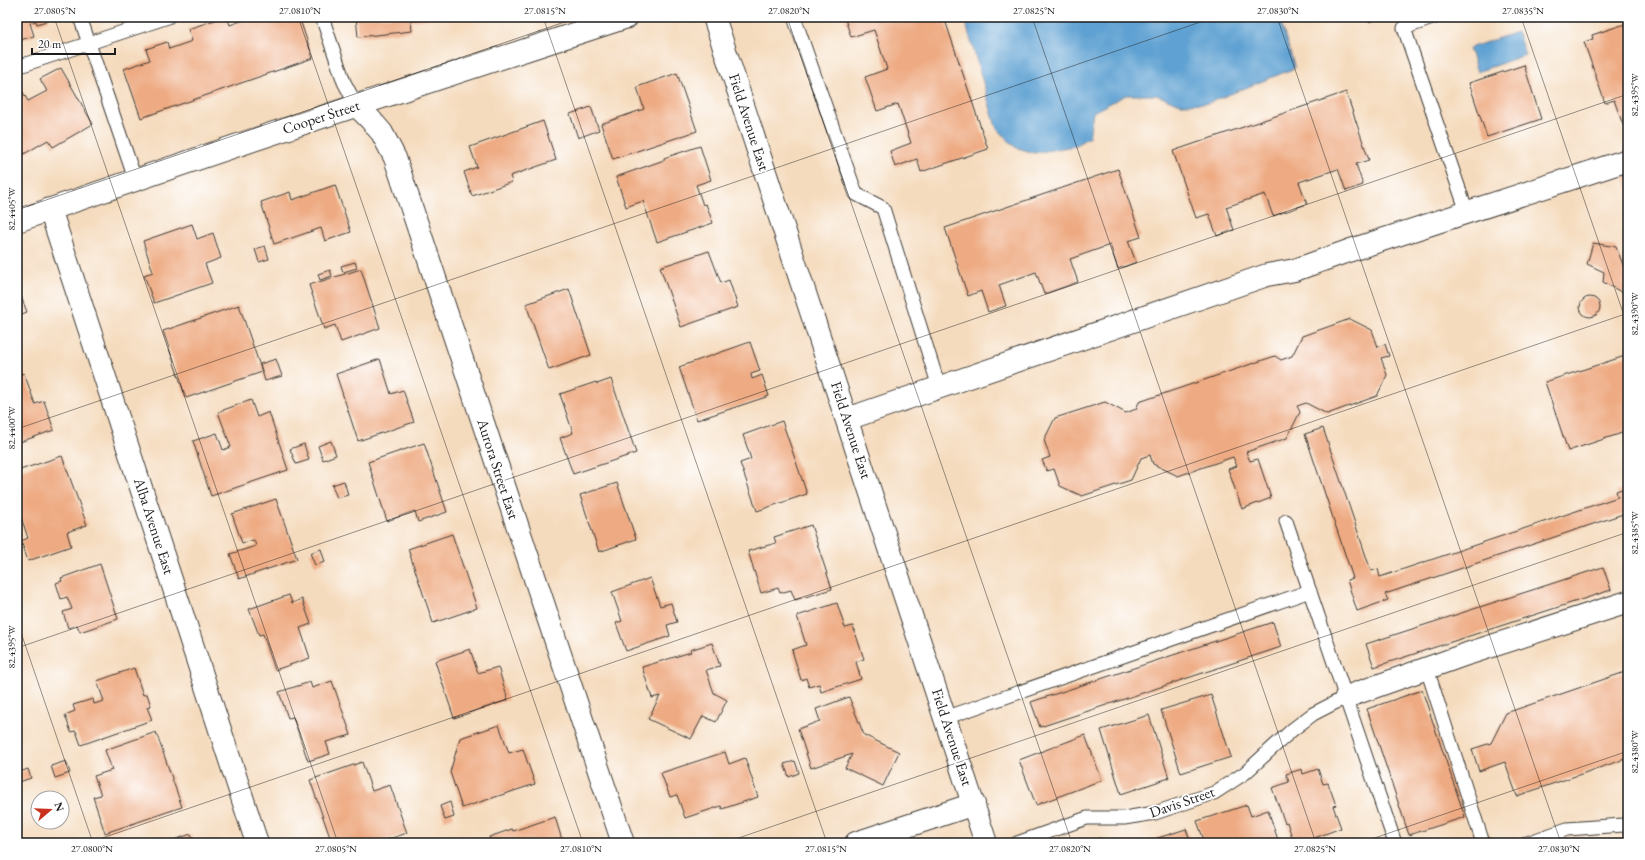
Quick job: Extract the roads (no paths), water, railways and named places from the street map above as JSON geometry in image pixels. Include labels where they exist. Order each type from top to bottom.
[{"type":"street","name":"Cooper Street","points":[[17,221],[135,179],[356,105],[627,17]]},
{"type":"street","name":"Field Avenue East","points":[[714,17],[986,843]]},
{"type":"street","name":"Aurora Street East","points":[[356,105],[382,132],[395,158],[623,843]]},
{"type":"street","points":[[847,419],[1267,275],[1295,270],[1628,160]]},
{"type":"street","name":"Alba Avenue East","points":[[50,209],[257,843]]},
{"type":"street","points":[[1346,697],[1467,654],[1628,602]]},
{"type":"street","points":[[856,843],[974,804]]},
{"type":"lane","points":[[80,17],[135,179]]},
{"type":"lane","points":[[17,67],[168,17]]},
{"type":"lane","points":[[322,17],[344,82],[356,105]]},
{"type":"lane","points":[[794,17],[856,194],[883,208],[939,387]]},
{"type":"lane","points":[[1435,17],[1404,28],[1467,212]]},
{"type":"lane","points":[[1286,521],[1395,843]]},
{"type":"lane","points":[[946,718],[1310,591]]},
{"type":"lane","points":[[1427,669],[1483,843]]},
{"type":"lane","name":"Davis Street","points":[[1017,843],[1087,818],[1124,818],[1156,813],[1214,793],[1246,773],[1292,730],[1313,714],[1346,697]]},
{"type":"lane","points":[[1527,843],[1567,829],[1623,825],[1628,826]]},
{"type":"water","points":[[964,17],[1279,17],[1295,68],[1208,103],[1181,104],[1156,95],[1126,95],[1093,112],[1089,137],[1074,146],[1034,153],[1015,147],[996,127]]},
{"type":"water","points":[[1517,32],[1525,55],[1477,72],[1469,48]]}]
